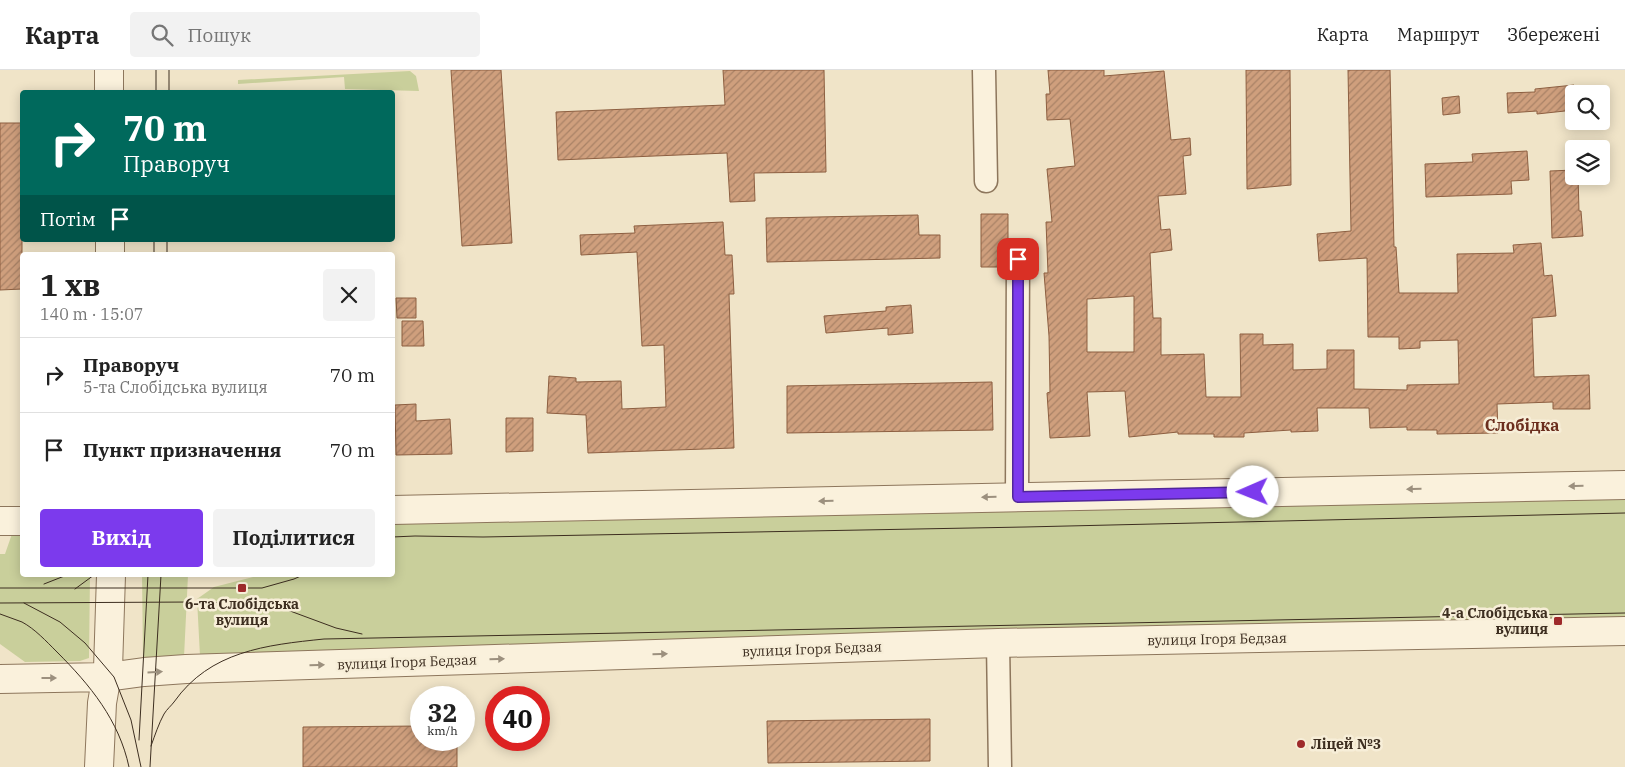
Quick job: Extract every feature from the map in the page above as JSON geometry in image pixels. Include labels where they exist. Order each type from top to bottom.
[{"type":"street","points":[[109,70],[109,90]]},
{"type":"street","points":[[984,70],[986,181]]},
{"type":"street","points":[[1018,259],[1018,497]]},
{"type":"street","points":[[395,510],[1625,485]]},
{"type":"street","points":[[0,522],[20,521]]},
{"type":"street","points":[[99,767],[102,703],[107,677],[111,577]]},
{"type":"street","name":"вулиця Ігоря Бедзая","points":[[0,679],[107,677],[186,669],[998,643],[1625,631]]},
{"type":"street","points":[[998,643],[1000,767]]},
{"type":"green space","points":[[410,71],[416,76],[419,91],[345,89],[344,77],[238,84],[238,80]]},
{"type":"green space","points":[[1625,497],[1625,617],[200,656],[197,599],[214,587],[253,577],[395,577],[395,519]]},
{"type":"green space","points":[[20,530],[20,577],[90,577],[89,658],[80,661],[25,662],[0,644],[0,554],[5,554],[13,531]]},
{"type":"green space","points":[[142,577],[188,577],[184,657],[143,657]]},
{"type":"building","points":[[451,70],[501,70],[512,243],[462,246]]},
{"type":"building","points":[[723,70],[824,70],[826,172],[754,173],[755,201],[730,202],[727,153],[558,160],[556,112],[725,105]]},
{"type":"building","points":[[1048,70],[1104,70],[1104,76],[1164,71],[1171,140],[1190,138],[1191,155],[1183,156],[1186,194],[1158,196],[1161,230],[1170,229],[1172,250],[1150,253],[1153,318],[1161,318],[1161,355],[1204,354],[1206,397],[1241,397],[1240,334],[1263,334],[1263,345],[1293,344],[1293,370],[1327,369],[1327,350],[1354,350],[1354,389],[1407,390],[1407,385],[1459,384],[1458,340],[1420,341],[1420,348],[1399,349],[1399,337],[1368,337],[1367,258],[1319,261],[1317,234],[1351,231],[1348,70],[1390,70],[1394,247],[1396,247],[1399,293],[1458,293],[1457,254],[1514,253],[1513,245],[1541,243],[1544,276],[1552,275],[1556,316],[1532,318],[1534,377],[1589,375],[1590,409],[1553,409],[1553,402],[1497,404],[1498,433],[1437,434],[1437,430],[1407,430],[1407,427],[1370,428],[1369,408],[1317,408],[1318,431],[1291,432],[1291,430],[1244,433],[1244,437],[1214,437],[1214,434],[1178,434],[1178,432],[1129,437],[1125,391],[1087,392],[1090,436],[1050,438],[1047,393],[1050,392],[1049,336],[1044,273],[1048,273],[1046,222],[1052,222],[1047,169],[1075,166],[1070,119],[1047,120],[1046,94],[1050,94]],"holes":[[[1134,296],[1134,352],[1087,352],[1087,299]]]},
{"type":"building","points":[[1246,70],[1290,70],[1291,185],[1247,189]]},
{"type":"building","points":[[1565,86],[1565,111],[1537,114],[1537,111],[1508,113],[1507,93],[1535,92],[1535,89]]},
{"type":"building","points":[[1459,96],[1460,113],[1443,115],[1442,98]]},
{"type":"building","points":[[0,123],[20,123],[20,242],[22,242],[22,252],[20,252],[20,289],[0,290]]},
{"type":"building","points":[[1527,151],[1529,180],[1511,181],[1512,194],[1426,197],[1425,164],[1473,162],[1472,154]]},
{"type":"building","points":[[1565,170],[1565,185],[1578,185],[1579,211],[1581,211],[1583,236],[1552,238],[1550,171]]},
{"type":"building","points":[[981,214],[1008,214],[1008,251],[1005,258],[1005,267],[981,267]]},
{"type":"building","points":[[918,215],[919,235],[940,235],[940,258],[767,262],[766,218]]},
{"type":"building","points":[[723,222],[725,255],[732,255],[734,294],[729,294],[734,448],[588,453],[586,415],[547,413],[549,376],[576,378],[576,382],[621,381],[622,409],[666,407],[664,345],[642,346],[637,252],[581,255],[580,235],[635,233],[634,226]]},
{"type":"building","points":[[396,298],[416,298],[416,318],[397,318]]},
{"type":"building","points":[[911,305],[913,333],[888,335],[888,328],[826,333],[824,316],[886,311],[886,307]]},
{"type":"building","points":[[402,321],[423,321],[424,346],[402,346]]},
{"type":"building","points":[[992,382],[993,430],[787,433],[787,386]]},
{"type":"building","points":[[416,404],[416,421],[450,419],[452,454],[396,455],[395,405]]},
{"type":"building","points":[[506,418],[533,418],[533,451],[506,452]]},
{"type":"building","points":[[930,719],[930,761],[768,763],[767,721]]},
{"type":"building","points":[[410,726],[410,751],[457,751],[457,767],[303,767],[303,727]]},
{"type":"tram line","points":[[156,70],[156,90]]},
{"type":"tram line","points":[[169,70],[169,90]]},
{"type":"tram line","points":[[154,242],[154,252]]},
{"type":"tram line","points":[[167,242],[167,252]]},
{"type":"tram line","points":[[395,537],[483,537],[1025,527],[1625,513]]},
{"type":"tram line","points":[[44,584],[62,577]]},
{"type":"tram line","points":[[75,589],[91,577]]},
{"type":"tram line","points":[[139,740],[148,577]]},
{"type":"tram line","points":[[150,767],[161,577]]},
{"type":"tram line","points":[[0,588],[262,588],[298,577]]},
{"type":"tram line","points":[[0,603],[237,603],[282,608],[336,628],[362,634]]},
{"type":"tram line","points":[[24,603],[60,622],[85,643],[114,677],[131,720],[141,767]]},
{"type":"tram line","points":[[151,746],[165,712],[188,685],[204,671],[222,661],[261,648],[324,639],[1625,613]]},
{"type":"tram line","points":[[0,614],[22,622],[31,628],[69,664],[92,690],[111,719],[129,767]]},
{"type":"place","name":"6-та Слобідська вулиця","points":[[242,588]]},
{"type":"place","name":"4-а Слобідська вулиця","points":[[1558,621]]},
{"type":"place","name":"Ліцей №3","points":[[1301,744]]},
{"type":"district","name":"Слобідка","points":[[1522,425]]},
{"type":"route","points":[[1018,259],[1018,497],[1253,492]]}]
